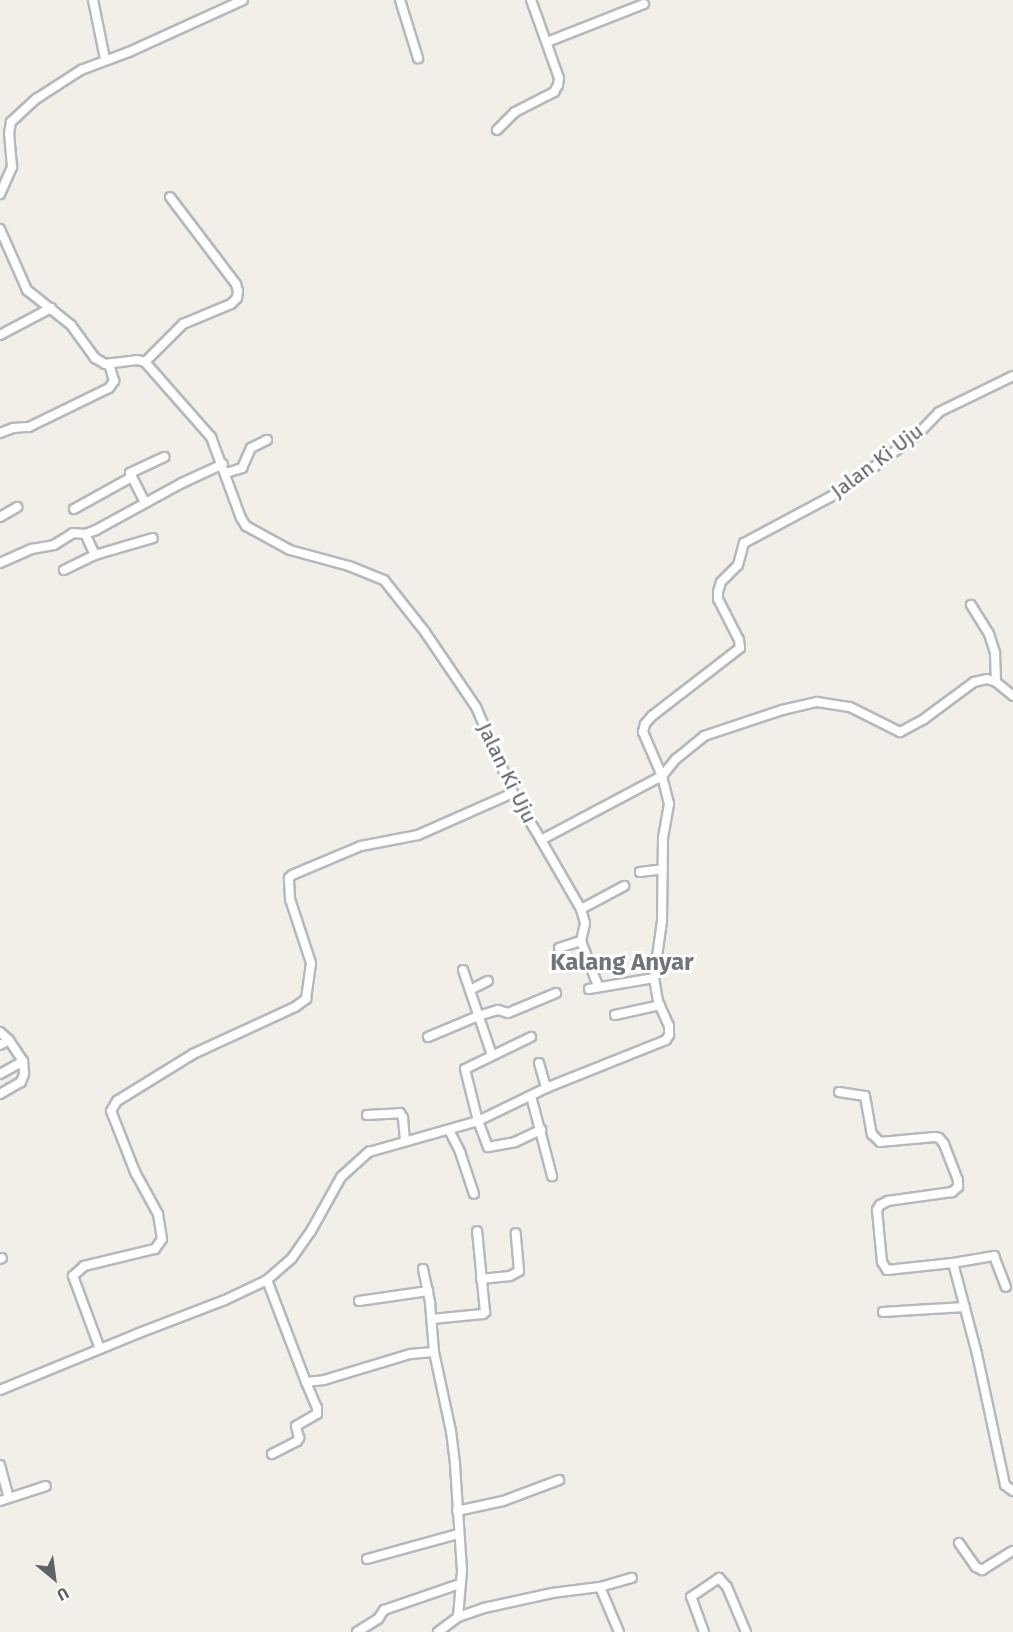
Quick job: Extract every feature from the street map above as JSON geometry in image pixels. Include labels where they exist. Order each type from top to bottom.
[{"type":"street","points":[[93,0],[105,59]]},
{"type":"street","points":[[0,194],[12,167],[9,134],[11,122],[36,99],[81,70],[105,59],[129,52],[243,0]]},
{"type":"street","points":[[400,0],[418,58]]},
{"type":"street","points":[[497,130],[515,112],[554,92],[558,86],[559,78],[531,0]]},
{"type":"street","points":[[547,42],[644,4]]},
{"type":"street","points":[[0,229],[27,290],[80,334],[95,358],[102,363],[109,364],[137,360],[145,363],[183,324],[231,304],[238,291],[236,284],[170,197]]},
{"type":"street","points":[[0,335],[51,308]]},
{"type":"street","name":"Jalan Ki Uju","points":[[145,363],[211,437],[246,526],[290,550],[377,576],[391,589],[425,632],[476,707],[513,793],[542,840],[662,776],[643,732],[645,724],[651,716],[733,656],[740,648],[739,640],[718,592],[721,582],[738,566],[744,543],[832,496],[870,471],[918,434],[939,412],[1013,376]]},
{"type":"street","points":[[0,433],[13,428],[29,427],[109,388],[114,381],[109,364]]},
{"type":"street","points":[[226,473],[243,468],[251,448],[267,440]]},
{"type":"street","points":[[145,503],[130,473],[164,457]]},
{"type":"street","points":[[0,563],[32,549],[54,545],[74,533],[85,534],[223,464]]},
{"type":"street","points":[[74,509],[132,477]]},
{"type":"street","points":[[0,517],[17,507]]},
{"type":"street","points":[[85,534],[95,555]]},
{"type":"street","points":[[64,570],[95,555],[153,538]]},
{"type":"street","points":[[971,605],[989,634],[995,653],[996,682]]},
{"type":"street","points":[[0,1390],[225,1300],[267,1280],[292,1258],[345,1172],[369,1152],[478,1120],[546,1088],[666,1040],[669,1035],[669,1026],[660,1005],[654,978],[662,921],[663,838],[669,804],[662,776],[676,759],[704,736],[782,710],[817,702],[839,704],[863,712],[892,730],[900,732],[924,719],[975,682],[987,679],[996,682],[1013,696]]},
{"type":"street","points":[[100,1349],[73,1276],[84,1266],[155,1249],[162,1239],[158,1214],[135,1172],[111,1111],[117,1101],[193,1054],[296,1007],[306,999],[311,958],[290,899],[292,874],[361,846],[418,835],[513,793]]},
{"type":"street","points":[[542,840],[581,909],[585,923],[581,941],[598,986]]},
{"type":"street","points":[[640,872],[663,869]]},
{"type":"street","points":[[581,909],[624,886]]},
{"type":"street","points":[[559,948],[581,941]]},
{"type":"street","points":[[463,970],[492,1055]]},
{"type":"street","points":[[589,989],[654,978]]},
{"type":"street","points":[[470,990],[488,981]]},
{"type":"street","points":[[428,1036],[478,1016],[498,1011],[508,1013],[556,993]]},
{"type":"street","points":[[615,1015],[660,1005]]},
{"type":"street","points":[[0,1032],[9,1040],[22,1061],[24,1074],[21,1082],[0,1094]]},
{"type":"street","points":[[531,1037],[465,1069],[483,1139],[490,1148],[515,1142],[541,1130]]},
{"type":"street","points":[[0,1045],[9,1040]]},
{"type":"street","points":[[0,1074],[22,1061]]},
{"type":"street","points":[[539,1063],[546,1088]]},
{"type":"street","points":[[839,1092],[865,1096],[872,1134],[880,1142],[939,1138],[958,1180],[958,1187],[952,1192],[888,1201],[880,1205],[877,1210],[883,1267],[887,1270],[994,1256],[1006,1287]]},
{"type":"street","points":[[531,1096],[552,1176]]},
{"type":"street","points":[[367,1115],[400,1113],[405,1140]]},
{"type":"street","points":[[449,1130],[460,1152],[474,1194]]},
{"type":"street","points":[[432,1319],[484,1314],[481,1255],[477,1231]]},
{"type":"street","points":[[481,1279],[510,1276],[519,1271],[516,1233]]},
{"type":"street","points":[[953,1263],[1005,1485],[1013,1491]]},
{"type":"street","points":[[423,1269],[432,1319],[434,1352],[452,1431],[458,1511],[460,1584],[458,1617]]},
{"type":"street","points":[[267,1280],[317,1408],[317,1414],[295,1428],[299,1438],[297,1441],[272,1454]]},
{"type":"street","points":[[359,1300],[428,1291]]},
{"type":"street","points":[[883,1312],[965,1307]]},
{"type":"street","points":[[306,1382],[324,1380],[410,1354],[434,1352]]},
{"type":"street","points":[[0,1465],[4,1500],[46,1486]]},
{"type":"street","points":[[458,1511],[503,1501],[559,1480]]},
{"type":"street","points":[[367,1558],[458,1534]]},
{"type":"street","points":[[959,1543],[976,1568],[982,1570],[1013,1551]]},
{"type":"street","points":[[438,1632],[458,1617],[552,1593],[600,1587],[632,1578]]},
{"type":"street","points":[[704,1632],[691,1597],[719,1578],[727,1587],[746,1632]]},
{"type":"street","points":[[357,1632],[380,1618],[384,1610],[460,1584]]},
{"type":"street","points":[[600,1587],[619,1632]]},
{"type":"district","name":"Kalang Anyar","points":[[622,963]]}]
